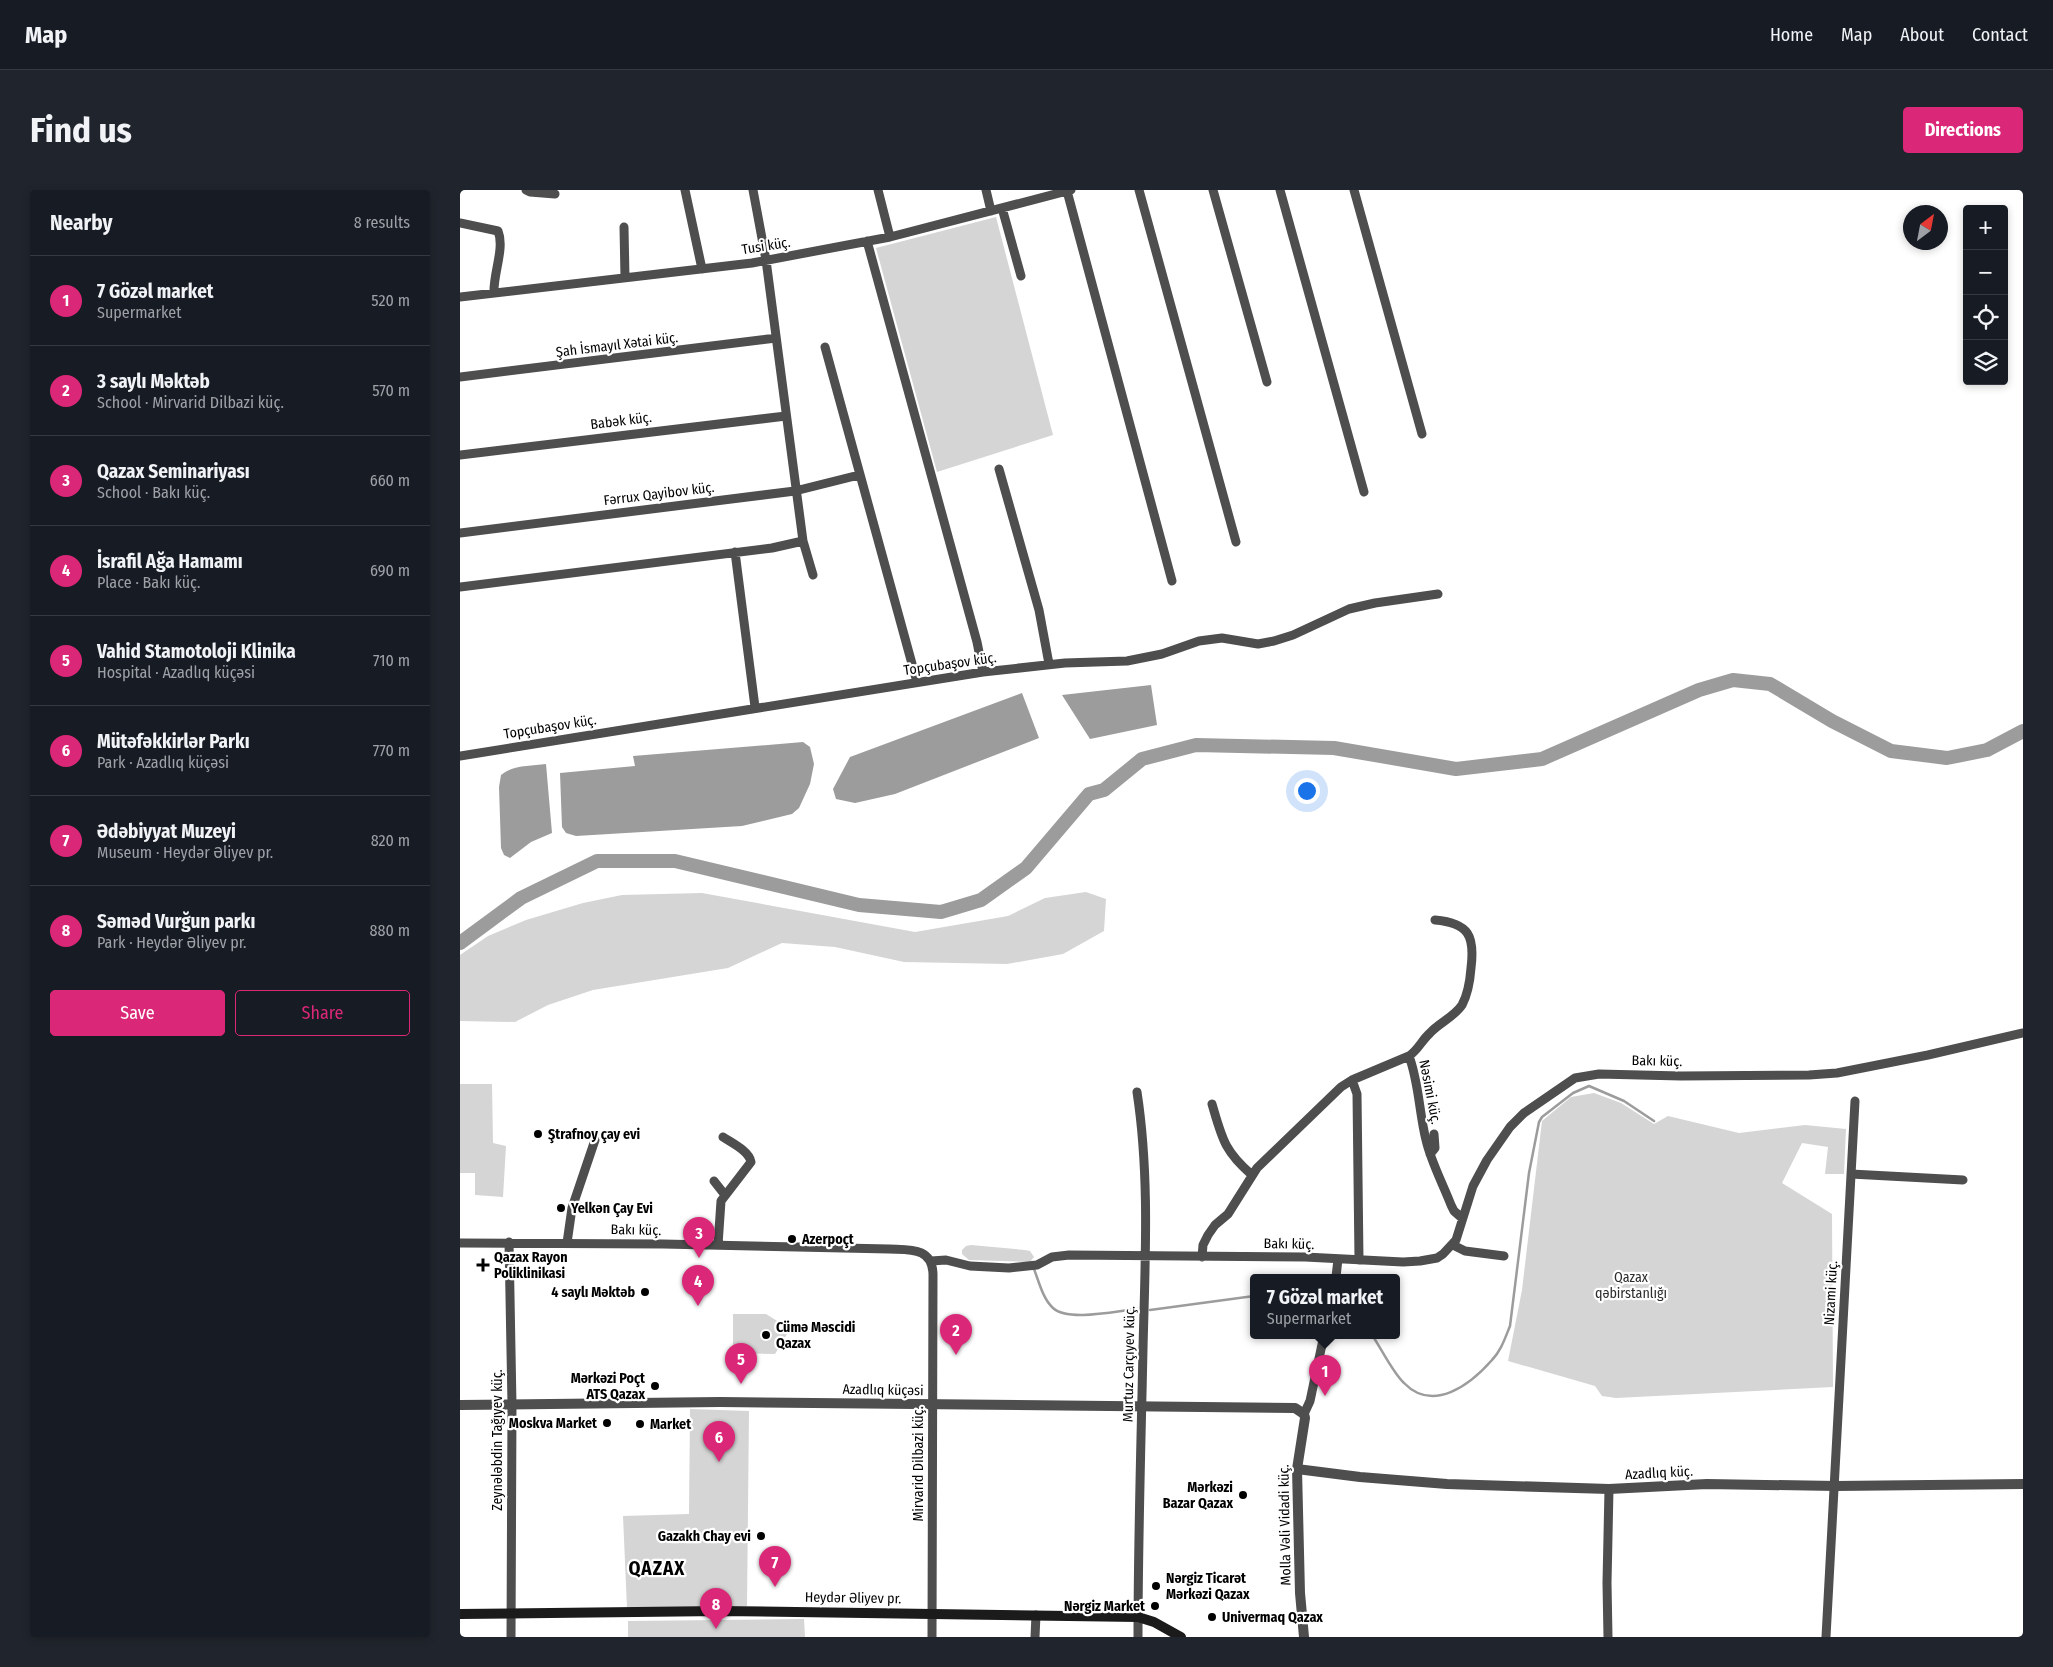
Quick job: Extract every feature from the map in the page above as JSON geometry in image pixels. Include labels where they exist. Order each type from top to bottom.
[{"type":"main road","name":"Heydər Əliyev pr.","points":[[460,1614],[721,1611],[1138,1617],[1154,1622],[1181,1637]]},
{"type":"street","points":[[526,190],[555,194]]},
{"type":"street","points":[[685,190],[702,269]]},
{"type":"street","points":[[753,190],[766,260],[795,491],[803,541],[814,575]]},
{"type":"street","points":[[878,190],[890,237]]},
{"type":"street","points":[[986,190],[991,211]]},
{"type":"street","points":[[1069,190],[1172,581]]},
{"type":"street","name":"Tusi küç.","points":[[460,297],[766,260],[890,237],[1069,190]]},
{"type":"street","points":[[1139,190],[1236,542]]},
{"type":"street","points":[[1212,190],[1267,382]]},
{"type":"street","points":[[1280,190],[1364,492]]},
{"type":"street","points":[[1354,190],[1422,434]]},
{"type":"street","points":[[1002,208],[1021,276]]},
{"type":"street","points":[[460,224],[498,232],[500,243],[494,280],[494,293]]},
{"type":"street","points":[[624,227],[625,278]]},
{"type":"street","points":[[867,241],[977,642],[983,672]]},
{"type":"street","name":"Şah İsmayıl Xətai küç.","points":[[460,377],[776,338]]},
{"type":"street","points":[[825,347],[917,682]]},
{"type":"street","name":"Babək küç.","points":[[460,455],[786,416]]},
{"type":"street","points":[[999,469],[1039,610],[1049,664]]},
{"type":"street","name":"Fərrux Qayibov küç.","points":[[460,533],[795,491],[859,475]]},
{"type":"street","points":[[460,587],[789,545],[803,541]]},
{"type":"street","points":[[736,552],[755,707]]},
{"type":"street","name":"Topçubaşov küç.","points":[[460,756],[755,707],[983,672],[1049,664],[1127,661],[1162,654],[1199,641],[1222,638],[1258,644],[1293,635],[1349,609],[1374,603],[1438,594]]},
{"type":"street","points":[[1409,1056],[1430,1033],[1457,1011],[1466,997],[1470,982],[1472,940],[1456,924],[1449,921],[1435,920]]},
{"type":"street","name":"Bakı küç.","points":[[460,1243],[718,1244],[908,1250],[923,1253],[931,1261],[946,1260],[970,1266],[1009,1268],[1037,1265],[1052,1258],[1069,1254],[1420,1261],[1437,1258],[1453,1245],[1460,1229],[1469,1196],[1481,1170],[1510,1127],[1524,1114],[1575,1078],[1599,1074],[1690,1076],[1837,1073],[1928,1055],[2023,1033]]},
{"type":"street","name":"Nəsimi küç.","points":[[1202,1257],[1203,1245],[1208,1235],[1215,1225],[1228,1214],[1266,1156],[1341,1087],[1352,1080],[1409,1056],[1415,1075],[1430,1154],[1451,1206],[1462,1218]]},
{"type":"street","points":[[1352,1080],[1357,1094],[1359,1260]]},
{"type":"street","name":"Murtuz Carçıyev küç.","points":[[1137,1092],[1144,1136],[1146,1167],[1146,1256],[1138,1637]]},
{"type":"street","name":"Nizami küç.","points":[[1826,1637],[1836,1486],[1855,1101]]},
{"type":"street","points":[[1212,1104],[1228,1151],[1235,1161],[1252,1175]]},
{"type":"street","points":[[1430,1154],[1435,1148],[1434,1134]]},
{"type":"street","points":[[718,1244],[720,1207],[725,1194],[750,1166],[751,1158],[723,1137]]},
{"type":"street","points":[[567,1242],[572,1208],[595,1140]]},
{"type":"street","points":[[1851,1174],[1963,1180]]},
{"type":"street","points":[[714,1181],[725,1194]]},
{"type":"street","name":"Zeynələbdin Tağıyev küç.","points":[[509,1242],[512,1405],[511,1637]]},
{"type":"street","points":[[1453,1245],[1465,1251],[1504,1256]]},
{"type":"street","points":[[1336,1274],[1338,1259]]},
{"type":"street","name":"Mirvarid Dilbazi küç.","points":[[931,1261],[933,1274],[932,1637]]},
{"type":"street","points":[[1304,1414],[1310,1401],[1323,1339]]},
{"type":"street","name":"Azadlıq küçəsi","points":[[460,1405],[720,1402],[1287,1407],[1300,1410],[1304,1414]]},
{"type":"street","name":"Molla Vəli Vidadi küç.","points":[[1304,1414],[1305,1423],[1297,1469],[1300,1593],[1304,1637]]},
{"type":"street","name":"Azadlıq küç.","points":[[1297,1469],[1360,1477],[1446,1484],[1609,1489],[1707,1484],[1836,1486],[2023,1484]]},
{"type":"street","points":[[1608,1637],[1609,1489]]},
{"type":"street","points":[[1035,1637],[1036,1615]]},
{"type":"green space","points":[[996,217],[1053,435],[937,472],[876,248]]},
{"type":"green space","points":[[1086,892],[1106,899],[1104,931],[1063,954],[1007,964],[904,962],[835,947],[782,943],[728,968],[593,990],[548,1005],[515,1022],[460,1021],[460,955],[488,936],[526,920],[583,903],[622,895],[702,893],[915,932],[1008,916],[1045,898]]},
{"type":"green space","points":[[460,1084],[492,1084],[493,1143],[506,1146],[503,1197],[475,1195],[475,1173],[460,1173]]},
{"type":"green space","name":"Qazax qəbirstanlığı","points":[[1594,1093],[1621,1103],[1654,1124],[1668,1116],[1739,1133],[1805,1125],[1846,1129],[1844,1174],[1825,1174],[1828,1147],[1802,1143],[1782,1183],[1832,1214],[1833,1387],[1616,1398],[1602,1396],[1595,1386],[1508,1361],[1522,1290],[1542,1121],[1571,1097]]},
{"type":"green space","points":[[966,1246],[1025,1250],[1030,1251],[1034,1257],[1030,1262],[969,1260],[962,1254],[962,1250]]},
{"type":"green space","points":[[733,1314],[766,1314],[790,1329],[775,1354],[733,1353]]},
{"type":"green space","points":[[690,1409],[749,1411],[747,1606],[627,1608],[623,1516],[689,1514]]},
{"type":"green space","points":[[804,1619],[805,1637],[628,1637],[628,1621]]},
{"type":"shaded area","points":[[1151,685],[1157,725],[1090,739],[1062,695]]},
{"type":"shaded area","points":[[1022,693],[1039,738],[895,794],[855,803],[836,799],[833,789],[850,757]]},
{"type":"shaded area","points":[[803,742],[810,747],[814,764],[810,784],[799,808],[792,814],[742,826],[576,836],[566,833],[562,827],[560,773],[635,766],[633,756]]},
{"type":"shaded area","points":[[546,764],[552,833],[531,842],[510,858],[504,855],[501,848],[499,787],[501,775],[511,769]]},
{"type":"waterway","points":[[460,943],[521,898],[597,861],[675,861],[859,905],[941,912],[981,900],[1026,868],[1089,794],[1104,790],[1142,759],[1196,745],[1334,748],[1456,769],[1542,759],[1699,690],[1733,680],[1770,684],[1832,721],[1891,751],[1947,758],[1987,750],[2023,731]]},
{"type":"waterway","points":[[1375,1339],[1396,1373],[1415,1392],[1427,1396],[1439,1395],[1451,1392],[1473,1378],[1498,1353],[1510,1326],[1529,1173],[1539,1122],[1542,1117],[1573,1093],[1589,1086],[1624,1101],[1654,1121]]},
{"type":"waterway","points":[[1034,1269],[1047,1300],[1053,1308],[1060,1312],[1081,1315],[1137,1309]]},
{"type":"waterway","points":[[1150,1310],[1250,1297]]},
{"type":"place","name":"Ştrafnoy çay evi","points":[[538,1134]]},
{"type":"place","name":"Yelkən Çay Evi","points":[[561,1208]]},
{"type":"place","name":"Azerpoçt","points":[[792,1239]]},
{"type":"place","name":"Qazax Seminariyası","points":[[699,1258]]},
{"type":"place","name":"Qazax Rayon Poliklinikasi","points":[[483,1265]]},
{"type":"place","name":"4 saylı Məktəb","points":[[645,1292]]},
{"type":"place","name":"İsrafil Ağa Hamamı","points":[[698,1306]]},
{"type":"place","name":"Cümə Məscidi Qazax","points":[[766,1335]]},
{"type":"place","name":"3 saylı Məktəb","points":[[956,1355]]},
{"type":"place","name":"Vahid Stamotoloji Klinika","points":[[741,1384]]},
{"type":"place","name":"Mərkəzi Poçt ATS Qazax","points":[[655,1386]]},
{"type":"place","name":"7 Gözəl market","points":[[1325,1396]]},
{"type":"place","name":"Moskva Market","points":[[607,1423]]},
{"type":"place","name":"Market","points":[[640,1424]]},
{"type":"place","name":"Mütəfəkkirlər Parkı","points":[[719,1462]]},
{"type":"place","name":"Mərkəzi Bazar Qazax","points":[[1243,1495]]},
{"type":"place","name":"Gazakh Chay evi","points":[[761,1536]]},
{"type":"place","name":"Nərgiz Ticarət Mərkəzi Qazax","points":[[1156,1586]]},
{"type":"place","name":"Ədəbiyyat Muzeyi","points":[[775,1587]]},
{"type":"place","name":"Nərgiz Market","points":[[1155,1606]]},
{"type":"place","name":"Univermaq Qazax","points":[[1212,1617]]},
{"type":"place","name":"Səməd Vurğun parkı","points":[[716,1629]]},
{"type":"district","name":"QAZAX","points":[[657,1568]]}]
